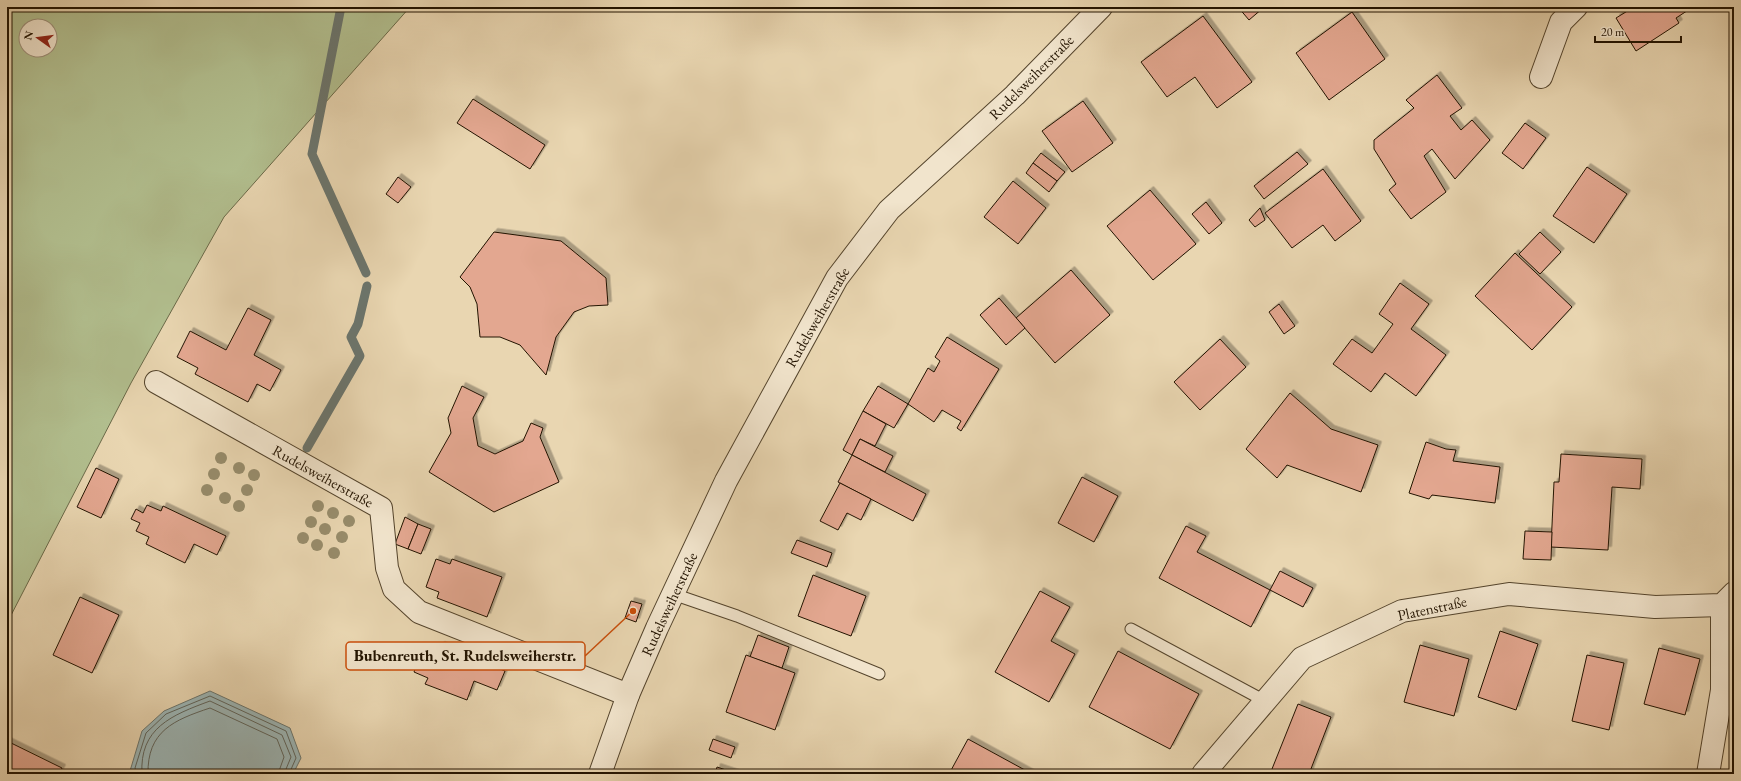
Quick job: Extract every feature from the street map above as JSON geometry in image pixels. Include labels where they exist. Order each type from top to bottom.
[{"type":"street","name":"Rudelsweiherstraße","points":[[600,774],[628,695],[726,480],[837,278],[889,210],[1016,95],[1101,7]]},
{"type":"street","points":[[1541,77],[1561,22],[1576,7]]},
{"type":"street","name":"Rudelsweiherstraße","points":[[156,382],[381,508],[387,568],[394,589],[419,612],[628,695]]},
{"type":"street","name":"Platenstraße","points":[[1203,774],[1302,658],[1402,611],[1509,594],[1656,607],[1728,599],[1722,690],[1708,774]]},
{"type":"lane","points":[[673,594],[737,616],[879,674]]},
{"type":"lane","points":[[1131,629],[1265,701]]},
{"type":"green space","points":[[7,7],[410,7],[224,217],[131,383],[7,623]]},
{"type":"water","points":[[210,691],[290,728],[301,758],[293,774],[136,774],[130,771],[142,731],[164,711]]},
{"type":"building","points":[[1238,7],[1262,7],[1263,8],[1249,20]]},
{"type":"building","points":[[1634,7],[1693,7],[1676,18],[1679,23],[1636,51],[1616,18]]},
{"type":"building","points":[[1352,12],[1385,59],[1329,100],[1296,53]]},
{"type":"building","points":[[1203,16],[1252,82],[1217,108],[1195,77],[1167,97],[1141,62]]},
{"type":"building","points":[[1437,75],[1462,108],[1450,116],[1461,130],[1472,120],[1490,140],[1455,179],[1432,149],[1424,156],[1446,192],[1411,219],[1389,190],[1396,184],[1374,149],[1374,140],[1414,108],[1406,100]]},
{"type":"building","points":[[473,99],[545,145],[530,169],[457,123]]},
{"type":"building","points":[[1083,101],[1113,143],[1072,172],[1042,131]]},
{"type":"building","points":[[1525,123],[1546,138],[1523,169],[1502,153]]},
{"type":"building","points":[[1297,152],[1308,164],[1264,199],[1254,186]]},
{"type":"building","points":[[1041,153],[1065,172],[1057,181],[1033,163]]},
{"type":"building","points":[[1033,163],[1057,181],[1049,192],[1026,173]]},
{"type":"building","points":[[1587,167],[1627,194],[1594,243],[1553,216]]},
{"type":"building","points":[[1323,169],[1361,221],[1335,241],[1323,225],[1292,248],[1265,213]]},
{"type":"building","points":[[398,177],[411,187],[398,203],[386,194]]},
{"type":"building","points":[[1013,181],[1046,208],[1018,244],[984,217]]},
{"type":"building","points":[[1150,190],[1196,244],[1153,280],[1107,226]]},
{"type":"building","points":[[1206,202],[1222,223],[1209,234],[1192,214]]},
{"type":"building","points":[[1260,208],[1265,220],[1255,227],[1249,220]]},
{"type":"building","points":[[494,232],[561,241],[606,278],[608,305],[589,306],[574,312],[556,337],[546,375],[520,345],[500,337],[480,337],[477,304],[470,287],[460,277]]},
{"type":"building","points":[[1540,232],[1561,252],[1540,274],[1519,254]]},
{"type":"building","points":[[1515,253],[1572,307],[1532,350],[1475,296]]},
{"type":"building","points":[[1071,270],[1110,315],[1055,363],[1016,318]]},
{"type":"building","points":[[1400,283],[1429,304],[1411,329],[1446,355],[1416,396],[1385,373],[1371,392],[1333,364],[1352,339],[1372,353],[1393,324],[1379,314]]},
{"type":"building","points":[[999,298],[1025,328],[1006,345],[980,315]]},
{"type":"building","points":[[1279,304],[1295,326],[1284,334],[1269,312]]},
{"type":"building","points":[[248,308],[271,320],[254,355],[281,370],[270,391],[257,384],[248,402],[195,374],[198,368],[177,357],[190,331],[226,350]]},
{"type":"building","points":[[947,337],[999,369],[961,431],[957,428],[961,421],[942,410],[934,422],[908,404],[928,368],[934,372],[940,361],[935,357]]},
{"type":"building","points":[[1220,339],[1246,367],[1200,410],[1174,382]]},
{"type":"building","points":[[462,386],[484,397],[473,418],[478,446],[495,454],[523,441],[531,423],[543,428],[540,437],[559,482],[494,512],[429,472],[451,433],[448,418]]},
{"type":"building","points":[[878,386],[908,404],[894,428],[863,411]]},
{"type":"building","points":[[1290,393],[1331,429],[1378,445],[1361,492],[1287,465],[1277,478],[1246,449]]},
{"type":"building","points":[[863,411],[886,424],[875,446],[860,439],[852,455],[843,450]]},
{"type":"building","points":[[860,439],[893,456],[885,472],[852,455]]},
{"type":"building","points":[[1426,442],[1446,449],[1456,450],[1453,461],[1500,467],[1495,503],[1432,495],[1429,499],[1409,493]]},
{"type":"building","points":[[1561,454],[1642,459],[1640,489],[1612,487],[1608,550],[1551,547],[1554,482],[1559,482]]},
{"type":"building","points":[[852,455],[926,494],[913,521],[838,482]]},
{"type":"building","points":[[96,468],[119,479],[101,518],[77,507]]},
{"type":"building","points":[[1082,477],[1118,496],[1094,542],[1058,523]]},
{"type":"building","points":[[840,483],[871,499],[861,520],[847,513],[838,530],[820,521]]},
{"type":"building","points":[[147,505],[161,511],[163,506],[226,536],[217,555],[194,544],[185,563],[146,544],[149,537],[136,531],[140,523],[131,519],[136,509],[143,513]]},
{"type":"building","points":[[405,517],[418,524],[408,549],[395,544]]},
{"type":"building","points":[[418,524],[431,529],[421,554],[408,549]]},
{"type":"building","points":[[1186,526],[1206,536],[1197,552],[1270,590],[1251,627],[1159,578]]},
{"type":"building","points":[[1525,531],[1552,532],[1551,560],[1523,559]]},
{"type":"building","points":[[797,540],[832,553],[827,567],[791,553]]},
{"type":"building","points":[[436,559],[450,564],[452,559],[502,577],[487,617],[437,598],[439,592],[426,587]]},
{"type":"building","points":[[1280,571],[1313,588],[1303,607],[1270,590]]},
{"type":"building","points":[[813,575],[866,596],[851,636],[798,616]]},
{"type":"building","points":[[1040,591],[1070,607],[1051,641],[1075,654],[1049,702],[995,672]]},
{"type":"building","points":[[80,597],[119,615],[92,673],[53,655]]},
{"type":"building","points":[[631,601],[642,604],[636,622],[625,618]]},
{"type":"building","points":[[1500,631],[1538,644],[1516,710],[1478,697]]},
{"type":"building","points":[[758,635],[789,647],[782,668],[750,657]]},
{"type":"building","points":[[441,645],[505,671],[497,690],[474,681],[467,700],[425,684],[428,678],[414,672],[424,647],[438,652]]},
{"type":"building","points":[[1420,645],[1469,659],[1454,716],[1404,702]]},
{"type":"building","points":[[1659,648],[1700,659],[1685,715],[1644,704]]},
{"type":"building","points":[[1118,651],[1199,694],[1170,749],[1089,707]]},
{"type":"building","points":[[746,655],[795,673],[775,730],[726,712]]},
{"type":"building","points":[[1587,655],[1624,663],[1609,730],[1572,721]]},
{"type":"building","points":[[1298,704],[1331,717],[1309,774],[1270,774]]},
{"type":"building","points":[[713,739],[735,747],[731,758],[709,750]]},
{"type":"building","points":[[968,739],[1023,769],[1032,774],[949,774]]},
{"type":"building","points":[[7,741],[62,768],[59,774],[7,774]]},
{"type":"building","points":[[717,767],[738,774],[715,774]]},
{"type":"waterway","points":[[341,7],[312,154],[366,273]]},
{"type":"waterway","points":[[307,448],[360,356],[351,337],[358,324],[367,286]]},
{"type":"place","name":"Bubenreuth, St. Rudelsweiherstr.","points":[[633,611]]}]
